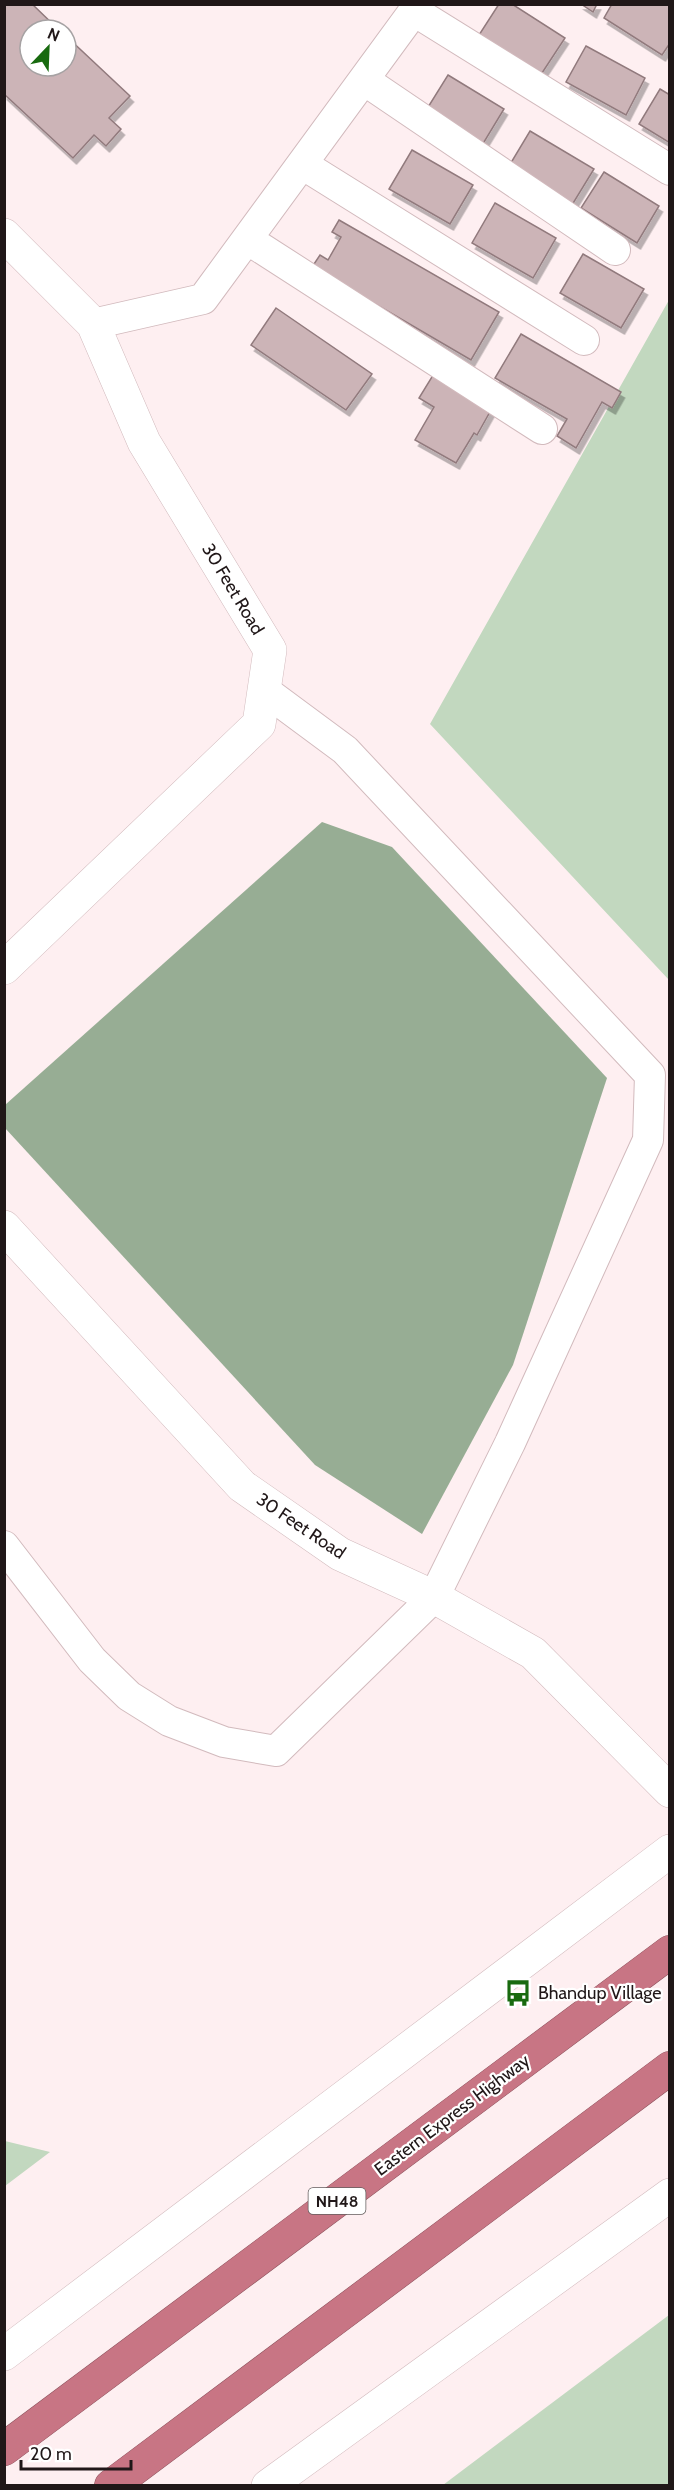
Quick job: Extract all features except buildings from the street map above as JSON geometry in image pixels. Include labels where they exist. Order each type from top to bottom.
[{"type":"highway","name":"Eastern Express Highway","points":[[4,2449],[669,1952]]},
{"type":"highway","points":[[111,2486],[669,2068]]},
{"type":"street","points":[[93,324],[203,298],[417,8],[669,170]]},
{"type":"street","points":[[364,80],[615,250]]},
{"type":"street","points":[[302,164],[584,340]]},
{"type":"street","name":"30 Feet Road","points":[[4,235],[93,324],[144,442],[270,650],[259,724],[4,968]]},
{"type":"street","points":[[247,239],[542,429]]},
{"type":"street","points":[[4,1546],[92,1660],[129,1695],[169,1721],[224,1742],[276,1750],[434,1597],[510,1443],[648,1140],[650,1075],[345,750],[264,690]]},
{"type":"street","name":"30 Feet Road","points":[[4,1227],[242,1486],[340,1554],[434,1597],[533,1653],[669,1791]]},
{"type":"street","points":[[4,2354],[669,1851]]},
{"type":"street","points":[[268,2486],[669,2195]]},
{"type":"shaded area","points":[[669,300],[669,980],[430,724]]},
{"type":"shaded area","points":[[322,822],[392,847],[607,1078],[513,1365],[422,1534],[315,1465],[5,1128],[5,1105]]},
{"type":"shaded area","points":[[5,2141],[50,2152],[5,2186]]},
{"type":"shaded area","points":[[669,2315],[669,2485],[443,2485]]},
{"type":"place","name":"Bhandup Village","points":[[518,1993]]}]
